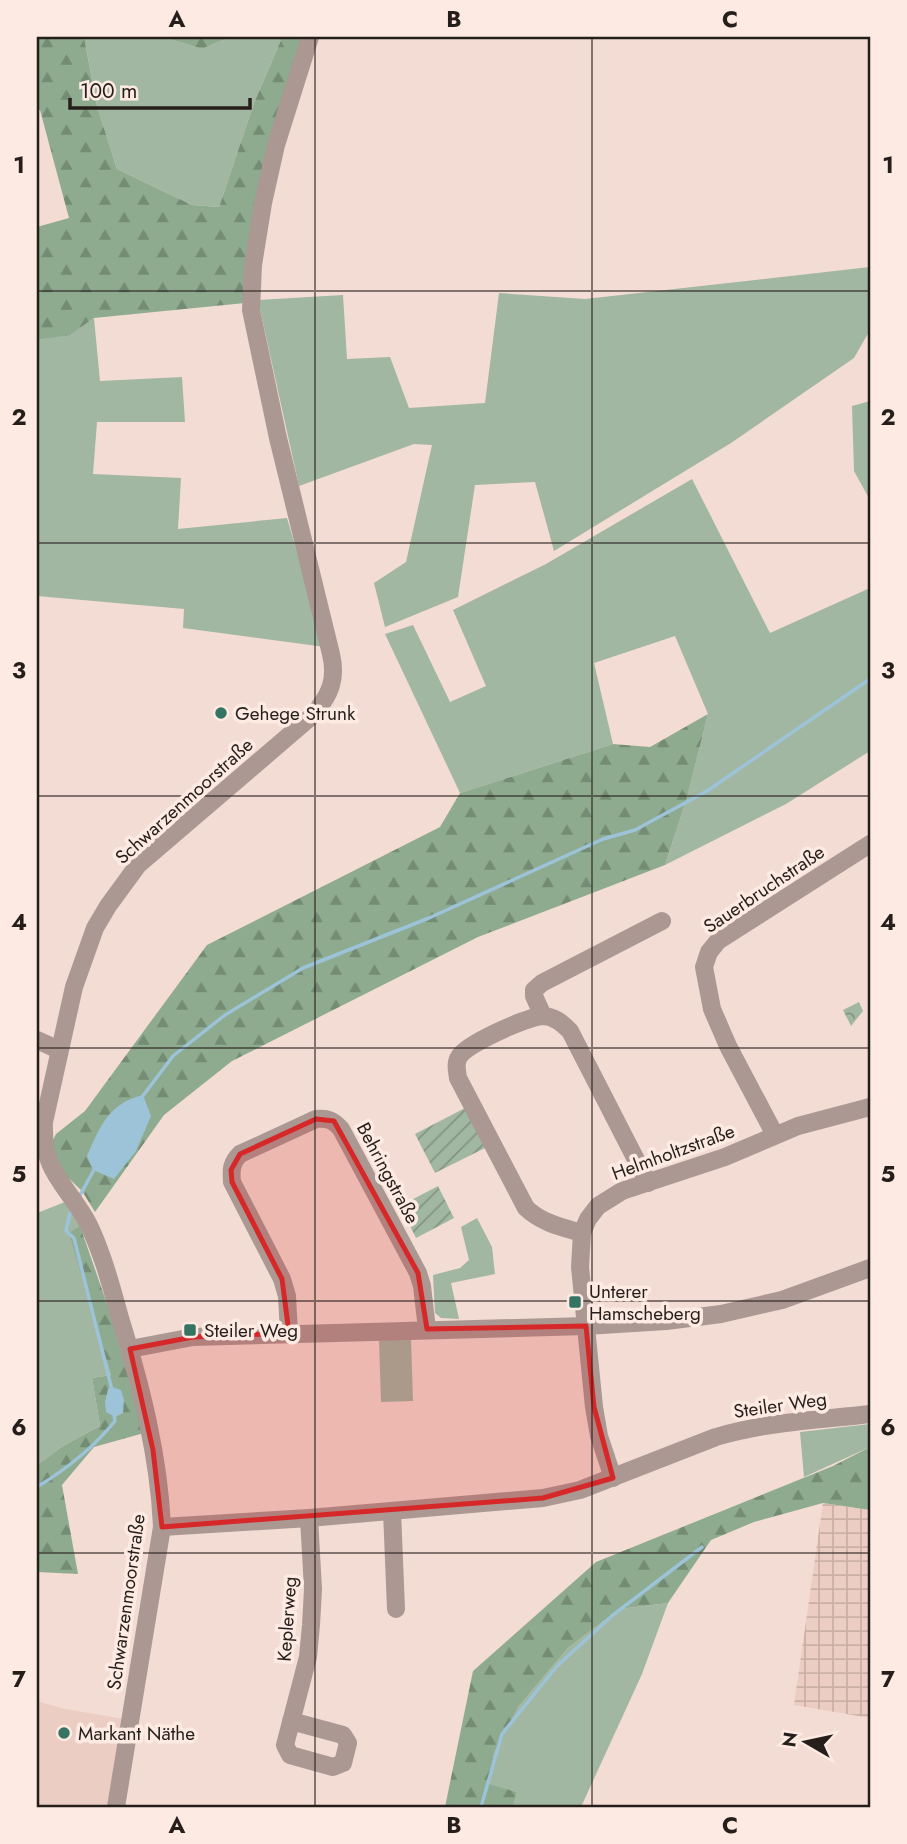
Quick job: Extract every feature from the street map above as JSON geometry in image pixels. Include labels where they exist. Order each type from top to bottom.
[{"type":"street","name":"Schwarzenmoorstraße","points":[[116,1807],[162,1527],[153,1450],[130,1349],[101,1254],[86,1219],[52,1170],[46,1153],[44,1122],[59,1050],[85,953],[95,928],[119,889],[138,865],[313,715],[331,690],[334,673],[331,653],[278,438],[251,310],[253,265],[263,203],[276,145],[310,37]]},
{"type":"street","name":"Sauerbruchstraße","points":[[775,1135],[728,1046],[712,1009],[704,967],[709,952],[718,942],[870,844]]},
{"type":"street","points":[[543,1016],[534,996],[534,990],[542,983],[662,921]]},
{"type":"street","points":[[582,1233],[550,1224],[526,1208],[458,1078],[458,1058],[469,1047],[530,1018],[553,1017],[562,1022],[570,1031],[648,1183]]},
{"type":"street","points":[[37,1040],[59,1050]]},
{"type":"street","name":"Helmholtzstraße","points":[[613,1478],[599,1436],[594,1407],[580,1266],[582,1233],[597,1206],[609,1198],[714,1161],[775,1135],[829,1116],[870,1107]]},
{"type":"street","name":"Behringstraße","points":[[289,1333],[287,1297],[282,1279],[232,1182],[230,1170],[240,1154],[316,1119],[326,1118],[334,1121],[341,1129],[418,1273],[427,1329]]},
{"type":"street","points":[[130,1349],[193,1337],[586,1326],[666,1321],[720,1314],[782,1300],[870,1268]]},
{"type":"street","name":"Steiler Weg","points":[[162,1527],[309,1518],[543,1498],[580,1490],[738,1430],[870,1414]]},
{"type":"street","points":[[392,1511],[396,1609]]},
{"type":"street","name":"Keplerweg","points":[[291,1721],[307,1657],[311,1625],[313,1589],[309,1518]]},
{"type":"highlighted area","points":[[316,1119],[334,1121],[418,1273],[427,1329],[586,1326],[594,1407],[613,1478],[543,1498],[162,1527],[153,1450],[130,1349],[193,1337],[289,1333],[282,1279],[232,1182],[231,1170],[240,1154]]},
{"type":"shaded area","points":[[823,1503],[870,1510],[870,1718],[794,1705]]},
{"type":"shaded area","points":[[37,1701],[65,1709],[124,1719],[110,1807],[37,1807]]},
{"type":"green space","points":[[37,37],[84,37],[97,106],[117,169],[192,205],[219,207],[254,103],[281,40],[272,37],[304,37],[245,303],[94,318],[70,335],[37,340],[37,227],[69,218],[40,110],[37,110]]},
{"type":"green space","points":[[84,37],[163,37],[202,49],[230,37],[272,37],[281,40],[254,103],[219,207],[192,205],[117,169],[97,106]]},
{"type":"green space","points":[[163,37],[230,37],[202,49]]},
{"type":"green space","points":[[870,267],[870,330],[854,358],[731,443],[554,551],[535,482],[475,485],[458,597],[385,627],[374,583],[406,562],[432,445],[414,444],[299,486],[258,300],[343,295],[347,359],[390,357],[409,408],[485,403],[499,293],[585,299]]},
{"type":"green space","points":[[94,318],[100,381],[182,377],[185,422],[97,422],[93,474],[181,478],[178,529],[287,518],[325,647],[183,628],[184,609],[37,596],[37,340],[70,334]]},
{"type":"green space","points":[[870,401],[870,500],[854,471],[852,406]]},
{"type":"green space","points":[[692,479],[770,633],[870,588],[870,751],[786,804],[665,865],[687,798],[708,714],[675,636],[594,663],[613,744],[460,793],[385,634],[413,625],[450,702],[486,686],[453,610],[546,564]]},
{"type":"green space","points":[[708,714],[687,798],[665,865],[478,937],[232,1061],[164,1115],[95,1212],[82,1191],[62,1172],[51,1144],[56,1134],[85,1111],[207,945],[440,827],[460,793],[613,744],[650,747]]},
{"type":"green space","points":[[859,1002],[863,1011],[851,1026],[843,1010]]},
{"type":"green space","points":[[465,1108],[485,1148],[435,1173],[415,1134]]},
{"type":"green space","points":[[438,1186],[454,1218],[416,1238],[400,1206]]},
{"type":"green space","points":[[65,1202],[80,1226],[70,1234],[111,1375],[92,1378],[100,1426],[63,1446],[37,1465],[37,1213]]},
{"type":"green space","points":[[477,1218],[492,1247],[495,1274],[451,1283],[459,1319],[441,1318],[435,1313],[433,1275],[460,1268],[469,1260],[461,1227]]},
{"type":"green space","points":[[80,1226],[131,1373],[144,1433],[94,1447],[62,1485],[78,1574],[37,1572],[37,1465],[63,1446],[100,1426],[92,1378],[111,1375],[69,1233]]},
{"type":"green space","points":[[411,1339],[413,1401],[381,1402],[379,1340]]},
{"type":"green space","points":[[870,1424],[870,1447],[804,1477],[800,1432]]},
{"type":"green space","points":[[870,1447],[870,1510],[823,1503],[754,1522],[711,1540],[668,1603],[619,1609],[568,1648],[519,1706],[494,1753],[489,1784],[517,1792],[513,1807],[445,1807],[473,1671],[596,1562],[833,1466]]},
{"type":"green space","points":[[668,1603],[642,1674],[581,1807],[513,1807],[517,1792],[489,1785],[494,1753],[519,1706],[568,1648],[619,1609]]},
{"type":"water","points":[[143,1095],[151,1116],[136,1151],[114,1179],[93,1170],[87,1156],[107,1117],[122,1104]]},
{"type":"water","points":[[112,1387],[121,1390],[124,1400],[123,1413],[115,1417],[106,1412],[105,1402],[108,1389]]},
{"type":"waterway","points":[[142,1097],[173,1056],[225,1015],[303,968],[429,918],[603,839],[635,830],[707,791],[870,679]]},
{"type":"waterway","points":[[79,1197],[95,1168]]},
{"type":"waterway","points":[[70,1213],[66,1231],[74,1238],[112,1390]]},
{"type":"waterway","points":[[37,1487],[88,1449],[115,1421],[114,1415]]},
{"type":"waterway","points":[[481,1807],[502,1734],[557,1666],[613,1615],[702,1547]]},
{"type":"place","name":"Gehege Strunk","points":[[221,713]]},
{"type":"place","name":"Unterer Hamscheberg","points":[[575,1302]]},
{"type":"place","name":"Steiler Weg","points":[[190,1330]]},
{"type":"place","name":"Markant Näthe","points":[[64,1733]]}]
